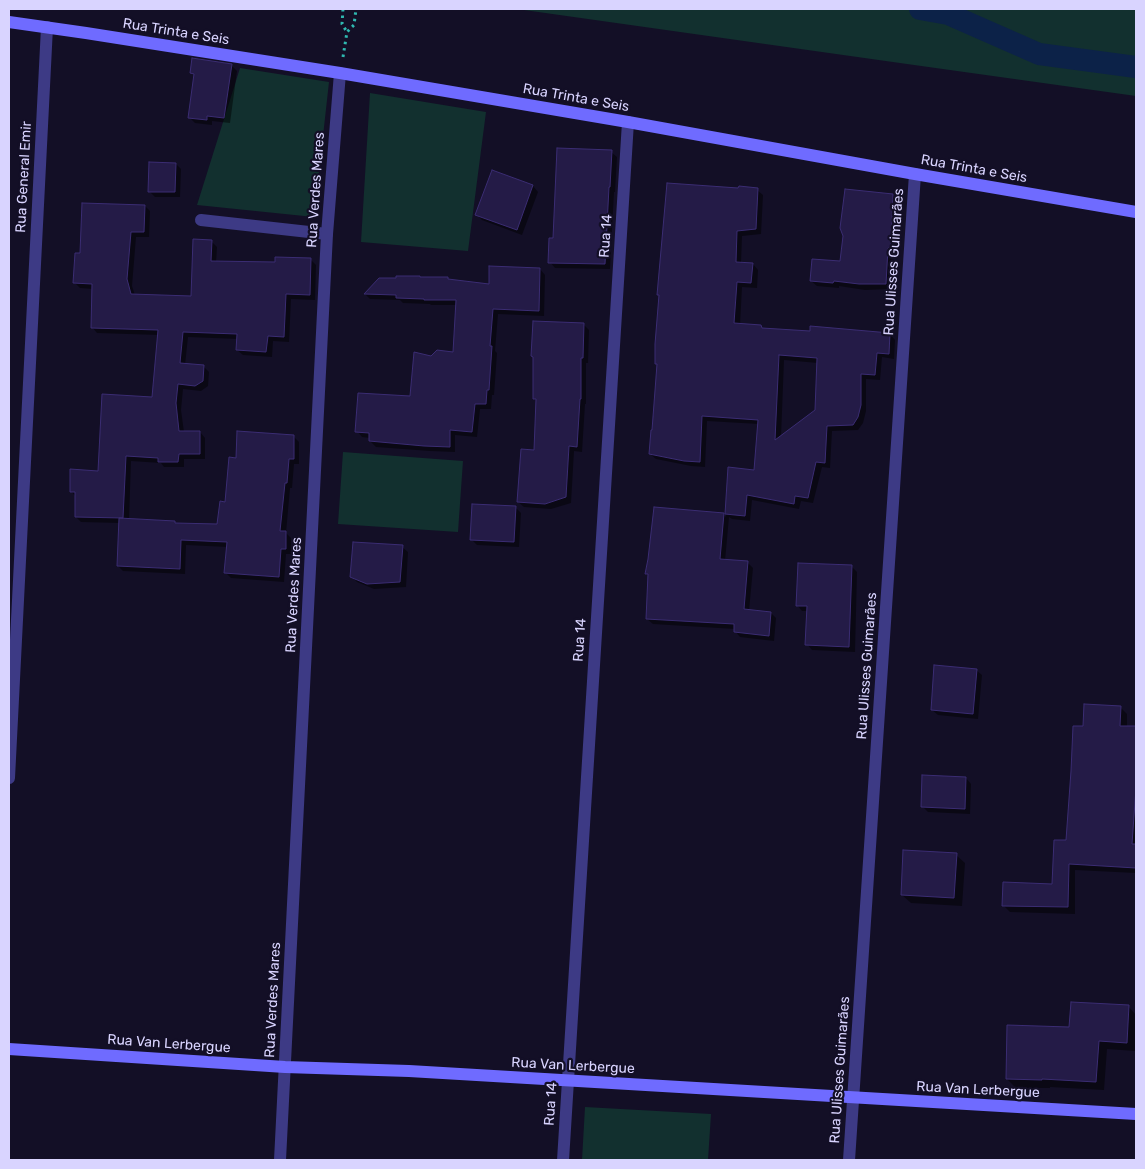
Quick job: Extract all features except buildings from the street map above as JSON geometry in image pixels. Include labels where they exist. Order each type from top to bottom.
[{"type":"street","name":"Rua Trinta e Seis","points":[[9,22],[340,73],[1136,212]]},
{"type":"street","name":"Rua General Emir","points":[[9,778],[47,27]]},
{"type":"street","name":"Rua Verdes Mares","points":[[280,1160],[327,234],[340,73]]},
{"type":"street","name":"Rua 14","points":[[563,1160],[628,122]]},
{"type":"street","name":"Rua Ulisses Guimarães","points":[[849,1160],[915,174]]},
{"type":"street","points":[[201,220],[327,234]]},
{"type":"street","name":"Rua Van Lerbergue","points":[[9,1049],[285,1067],[409,1071],[1136,1114]]},
{"type":"path","points":[[343,9],[342,24],[347,32]]},
{"type":"path","points":[[340,73],[347,32],[354,25],[356,9]]},
{"type":"green space","points":[[517,9],[1136,9],[1136,96],[907,64]]},
{"type":"green space","points":[[240,68],[329,82],[314,217],[197,205]]},
{"type":"green space","points":[[370,93],[486,112],[468,251],[361,242]]},
{"type":"green space","points":[[343,452],[463,461],[458,532],[338,524]]},
{"type":"green space","points":[[585,1107],[711,1114],[708,1160],[582,1160]]},
{"type":"waterway","points":[[920,9],[948,14],[1039,54],[1136,67]]}]
